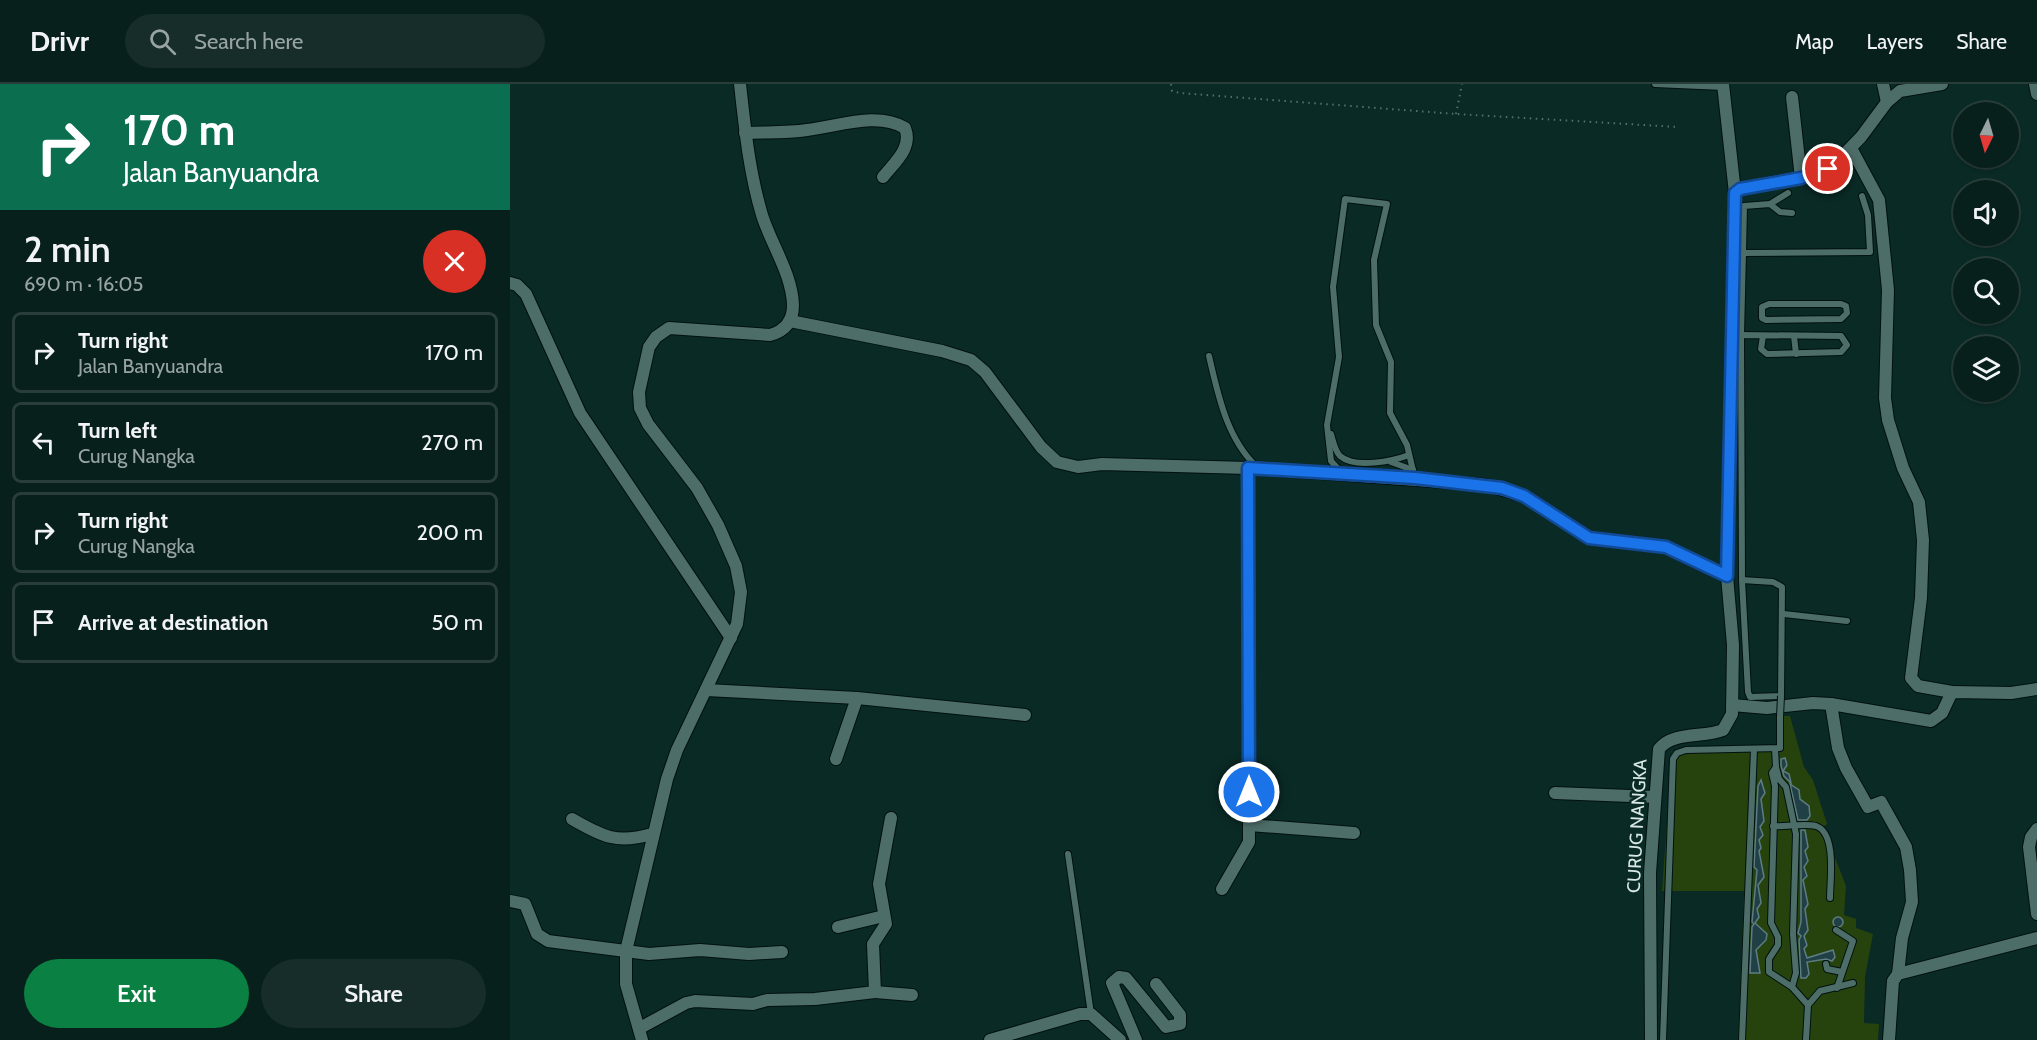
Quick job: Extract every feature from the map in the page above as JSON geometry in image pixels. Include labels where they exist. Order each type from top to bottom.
[{"type":"street","points":[[740,84],[749,170],[791,294],[790,321],[780,332],[770,335],[669,328],[651,342],[643,369],[639,400],[643,415],[697,488],[718,525],[736,566],[741,592],[739,612],[731,638],[677,750],[652,834],[626,951],[626,984],[641,1034],[686,1003],[695,1001],[753,1004],[774,999],[815,999],[875,992],[912,994]]},
{"type":"street","points":[[1883,84],[1887,102]]},
{"type":"street","points":[[1735,193],[1743,188],[1801,178],[1828,169],[1851,148],[1887,102],[1902,90],[1942,84]]},
{"type":"street","points":[[2035,84],[2037,94]]},
{"type":"street","name":"CURUG NANGKA","points":[[1652,1040],[1650,873],[1661,746],[1688,736],[1723,730],[1731,718],[1732,705],[1733,645],[1727,576],[1735,193],[1723,85]]},
{"type":"street","points":[[1792,97],[1801,178]]},
{"type":"street","points":[[745,133],[804,131],[863,121],[896,124],[904,128],[907,142],[903,153],[883,177]]},
{"type":"street","points":[[1851,148],[1878,200],[1888,290],[1885,398],[1888,420],[1903,468],[1919,502],[1923,540],[1921,598],[1911,678],[1918,686],[1952,692],[2011,693],[2037,689]]},
{"type":"street","points":[[510,283],[522,289],[526,294],[572,399],[600,447],[731,638]]},
{"type":"street","points":[[790,321],[942,351],[971,360],[985,372],[1041,447],[1058,462],[1078,467],[1102,464],[1253,468],[1343,475],[1414,474],[1486,485],[1513,491],[1589,538],[1666,547],[1727,576]]},
{"type":"street","points":[[1222,889],[1248,846],[1253,468]]},
{"type":"street","points":[[706,690],[857,698],[1025,716]]},
{"type":"street","points":[[1732,705],[1767,708],[1814,703],[1831,704],[1931,721],[1942,713],[1952,692]]},
{"type":"street","points":[[836,759],[857,698]]},
{"type":"street","points":[[1831,704],[1838,748],[1846,768],[1868,807],[1881,802],[1906,846],[1912,902],[1902,938],[1898,974],[1893,981],[1889,1040]]},
{"type":"street","points":[[1555,793],[1655,797]]},
{"type":"street","points":[[875,992],[873,944],[886,927],[880,871],[891,818]]},
{"type":"street","points":[[572,819],[599,834],[616,840],[635,839],[652,834]]},
{"type":"street","points":[[1249,825],[1354,833]]},
{"type":"street","points":[[2037,829],[2031,837],[2029,847],[2037,914]]},
{"type":"street","points":[[510,901],[525,904],[537,934],[543,939],[649,954],[700,950],[749,954],[782,952]]},
{"type":"street","points":[[838,927],[884,916]]},
{"type":"street","points":[[1898,974],[2037,938]]},
{"type":"street","points":[[1136,1040],[1112,983],[1119,977],[1126,978],[1166,1027],[1172,1028],[1180,1024],[1180,1015],[1156,984]]},
{"type":"street","points":[[990,1040],[1080,1014],[1091,1014],[1102,1021],[1120,1040]]},
{"type":"lane","points":[[1655,84],[1723,85]]},
{"type":"lane","points":[[1781,696],[1749,696],[1742,580],[1741,335],[1744,206],[1770,204],[1788,194]]},
{"type":"lane","points":[[1743,253],[1870,252],[1868,215],[1862,196]]},
{"type":"lane","points":[[1343,475],[1331,461],[1327,425],[1339,357],[1333,287],[1345,199],[1387,204],[1374,260],[1376,325],[1391,362],[1390,413],[1409,455],[1414,474]]},
{"type":"lane","points":[[1770,204],[1780,212],[1792,213]]},
{"type":"lane","points":[[1796,304],[1796,320]]},
{"type":"lane","points":[[1796,304],[1845,304],[1848,310],[1845,318],[1841,319],[1766,320],[1762,318],[1762,307],[1796,304]]},
{"type":"lane","points":[[1787,320],[1796,354]]},
{"type":"lane","points":[[1741,335],[1841,336],[1846,341],[1847,348],[1841,352],[1762,353],[1760,345],[1763,336]]},
{"type":"lane","points":[[1209,356],[1217,390],[1236,441],[1253,468]]},
{"type":"lane","points":[[1327,425],[1338,454],[1345,459],[1368,463],[1390,462],[1409,455]]},
{"type":"lane","points":[[1390,462],[1414,474]]},
{"type":"lane","points":[[1663,1040],[1673,759],[1677,753],[1686,750],[1775,749],[1782,746],[1780,717],[1783,592],[1779,584],[1742,580]]},
{"type":"lane","points":[[1784,615],[1847,621]]},
{"type":"lane","points":[[1742,1040],[1754,749]]},
{"type":"lane","points":[[1775,749],[1776,767],[1772,773],[1786,787],[1790,818],[1794,827],[1793,934],[1796,972],[1792,987]]},
{"type":"lane","points":[[1777,780],[1773,826],[1771,922],[1778,937],[1768,967],[1769,972],[1792,987],[1808,1005]]},
{"type":"lane","points":[[1773,826],[1820,828],[1829,844],[1830,898]]},
{"type":"lane","points":[[1068,854],[1091,1014]]},
{"type":"lane","points":[[1836,930],[1853,941],[1837,988]]},
{"type":"lane","points":[[1826,964],[1827,969],[1842,972]]},
{"type":"lane","points":[[1806,1040],[1808,1005],[1820,991],[1853,983]]},
{"type":"path","points":[[1171,84],[1172,91],[1180,93],[1456,114],[1678,127]]},
{"type":"path","points":[[1456,114],[1462,84]]},
{"type":"green space","points":[[1784,716],[1790,716],[1804,767],[1813,780],[1827,824],[1823,827],[1846,886],[1844,915],[1856,919],[1856,928],[1873,934],[1865,977],[1864,1023],[1879,1024],[1878,1040],[1738,1040],[1744,891],[1662,891],[1672,752],[1781,747]]},
{"type":"building","points":[[1785,758],[1787,765],[1783,771],[1789,774],[1791,783],[1784,776],[1781,766],[1781,759]]},
{"type":"building","points":[[1761,780],[1765,793],[1761,799],[1764,821],[1760,827],[1763,835],[1759,840],[1761,848],[1759,851],[1764,877],[1758,885],[1761,903],[1757,909],[1759,917],[1755,923],[1767,934],[1766,940],[1756,950],[1760,973],[1750,973],[1757,870],[1754,867],[1758,786]]},
{"type":"building","points":[[1790,784],[1799,790],[1800,799],[1809,806],[1810,816],[1807,820],[1798,820]]},
{"type":"building","points":[[1801,830],[1805,830],[1808,847],[1805,851],[1808,861],[1804,867],[1807,876],[1803,880],[1808,904],[1805,909],[1808,930],[1804,936],[1807,945],[1804,949],[1807,958],[1833,950],[1835,957],[1832,961],[1826,959],[1807,962],[1809,974],[1806,978],[1801,978],[1799,940],[1801,936],[1798,933],[1801,922]]},
{"type":"building","points":[[1838,917],[1843,922],[1838,927],[1833,922]]},
{"type":"route","points":[[1249,792],[1248,468],[1415,478],[1502,488],[1524,496],[1571,529],[1589,538],[1666,547],[1727,576],[1735,193],[1740,189],[1801,178],[1828,169]]}]
